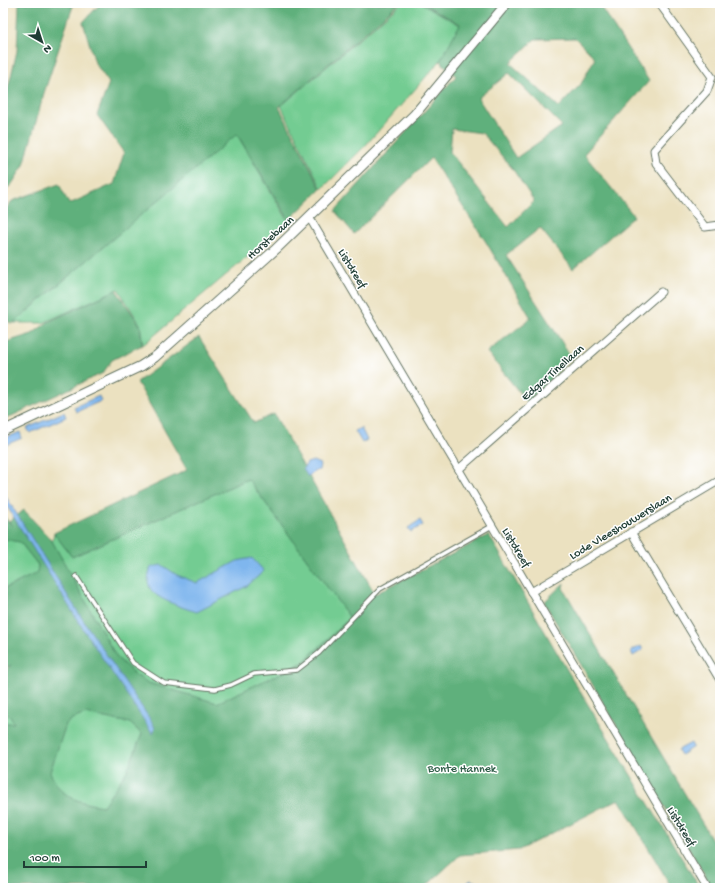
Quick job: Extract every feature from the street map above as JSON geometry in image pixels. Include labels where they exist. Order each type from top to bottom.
[{"type":"street","name":"Horstebaan","points":[[3,431],[141,366],[155,357],[309,217],[414,115],[507,3]]},
{"type":"street","points":[[659,3],[712,77],[707,91],[654,150],[656,163],[705,227],[720,225]]},
{"type":"street","name":"Listdreef","points":[[309,217],[707,888]]},
{"type":"street","name":"Edgar Tinellaan","points":[[458,469],[661,292]]},
{"type":"street","name":"Lode Vleeshouwerslaan","points":[[532,592],[720,480]]},
{"type":"street","points":[[631,532],[720,680]]},
{"type":"lane","points":[[76,576],[133,663],[164,683],[215,689],[254,674],[297,670],[320,653],[380,589],[492,526]]},
{"type":"green space","points":[[19,3],[74,3],[44,93],[24,165],[12,184],[3,193],[3,109],[17,51]]},
{"type":"green space","points":[[101,3],[399,3],[279,107],[321,189],[289,220],[237,134],[12,324],[3,318],[3,213],[12,201],[59,184],[69,204],[114,184],[124,153],[97,115],[109,83],[95,63],[83,22]]},
{"type":"green space","points":[[401,3],[421,3],[460,25],[440,61],[365,146],[322,189],[281,106]]},
{"type":"green space","points":[[422,3],[598,3],[649,81],[584,154],[634,216],[573,269],[540,228],[506,255],[572,358],[527,402],[487,352],[531,318],[486,242],[431,158],[354,234],[335,211],[456,76],[440,61],[460,24]],"holes":[[[575,38],[595,58],[581,84],[559,107],[510,63],[535,39]],[[509,73],[562,126],[516,158],[478,98]],[[452,129],[482,133],[512,168],[534,201],[508,227],[450,152]]]},
{"type":"green space","points":[[236,133],[289,222],[143,345],[140,324],[118,289],[43,323],[14,323]]},
{"type":"green space","points":[[116,290],[140,325],[142,345],[112,360],[103,373],[3,420],[3,343],[32,334],[48,322]]},
{"type":"green space","name":"Bonte Hannek","points":[[199,337],[254,423],[274,414],[375,594],[489,535],[570,675],[700,888],[672,888],[619,799],[519,850],[460,855],[424,888],[3,888],[4,723],[14,723],[9,715],[3,715],[3,674],[11,665],[3,669],[3,587],[6,588],[37,573],[38,565],[20,542],[3,539],[3,515],[12,526],[9,522],[24,510],[52,541],[117,658],[137,676],[148,683],[217,703],[302,663],[350,618],[248,479],[72,557],[54,533],[187,470],[137,382]],"holes":[[[86,714],[130,723],[142,734],[127,771],[103,806],[78,801],[65,793],[54,781],[50,772],[66,724],[72,719]]]},
{"type":"green space","points":[[248,479],[350,618],[302,663],[217,703],[148,683],[137,676],[117,658],[52,541],[54,533],[72,557]]},
{"type":"green space","points":[[3,539],[20,542],[38,565],[37,573],[6,588],[3,587]]},
{"type":"green space","points":[[564,583],[563,588],[720,853],[720,888],[712,888],[544,602]]},
{"type":"green space","points":[[86,714],[130,723],[142,734],[127,771],[103,806],[78,801],[71,797],[59,787],[54,781],[50,772],[66,724],[72,719]]},
{"type":"green space","points":[[3,715],[9,715],[14,723],[4,723],[3,745]]},
{"type":"water","points":[[99,396],[101,401],[76,412],[74,407]]},
{"type":"water","points":[[64,412],[66,417],[30,433],[27,428]]},
{"type":"water","points":[[361,428],[367,440],[362,443],[355,431]]},
{"type":"water","points":[[20,432],[22,438],[3,446],[3,439]]},
{"type":"water","points":[[313,461],[320,464],[319,470],[313,472],[308,477],[303,469],[307,463]]},
{"type":"water","points":[[3,492],[83,620],[152,722],[155,728],[153,734],[85,632],[3,500]]},
{"type":"water","points":[[420,520],[423,525],[411,532],[408,528]]},
{"type":"water","points":[[252,558],[264,571],[247,586],[197,612],[160,598],[152,591],[148,582],[151,567],[162,565],[177,575],[197,583],[237,561]]},
{"type":"water","points":[[641,646],[643,650],[633,656],[631,651]]},
{"type":"water","points":[[691,743],[693,747],[681,755],[678,750]]},
{"type":"water","points":[[471,880],[478,883],[481,888],[465,888]]}]
